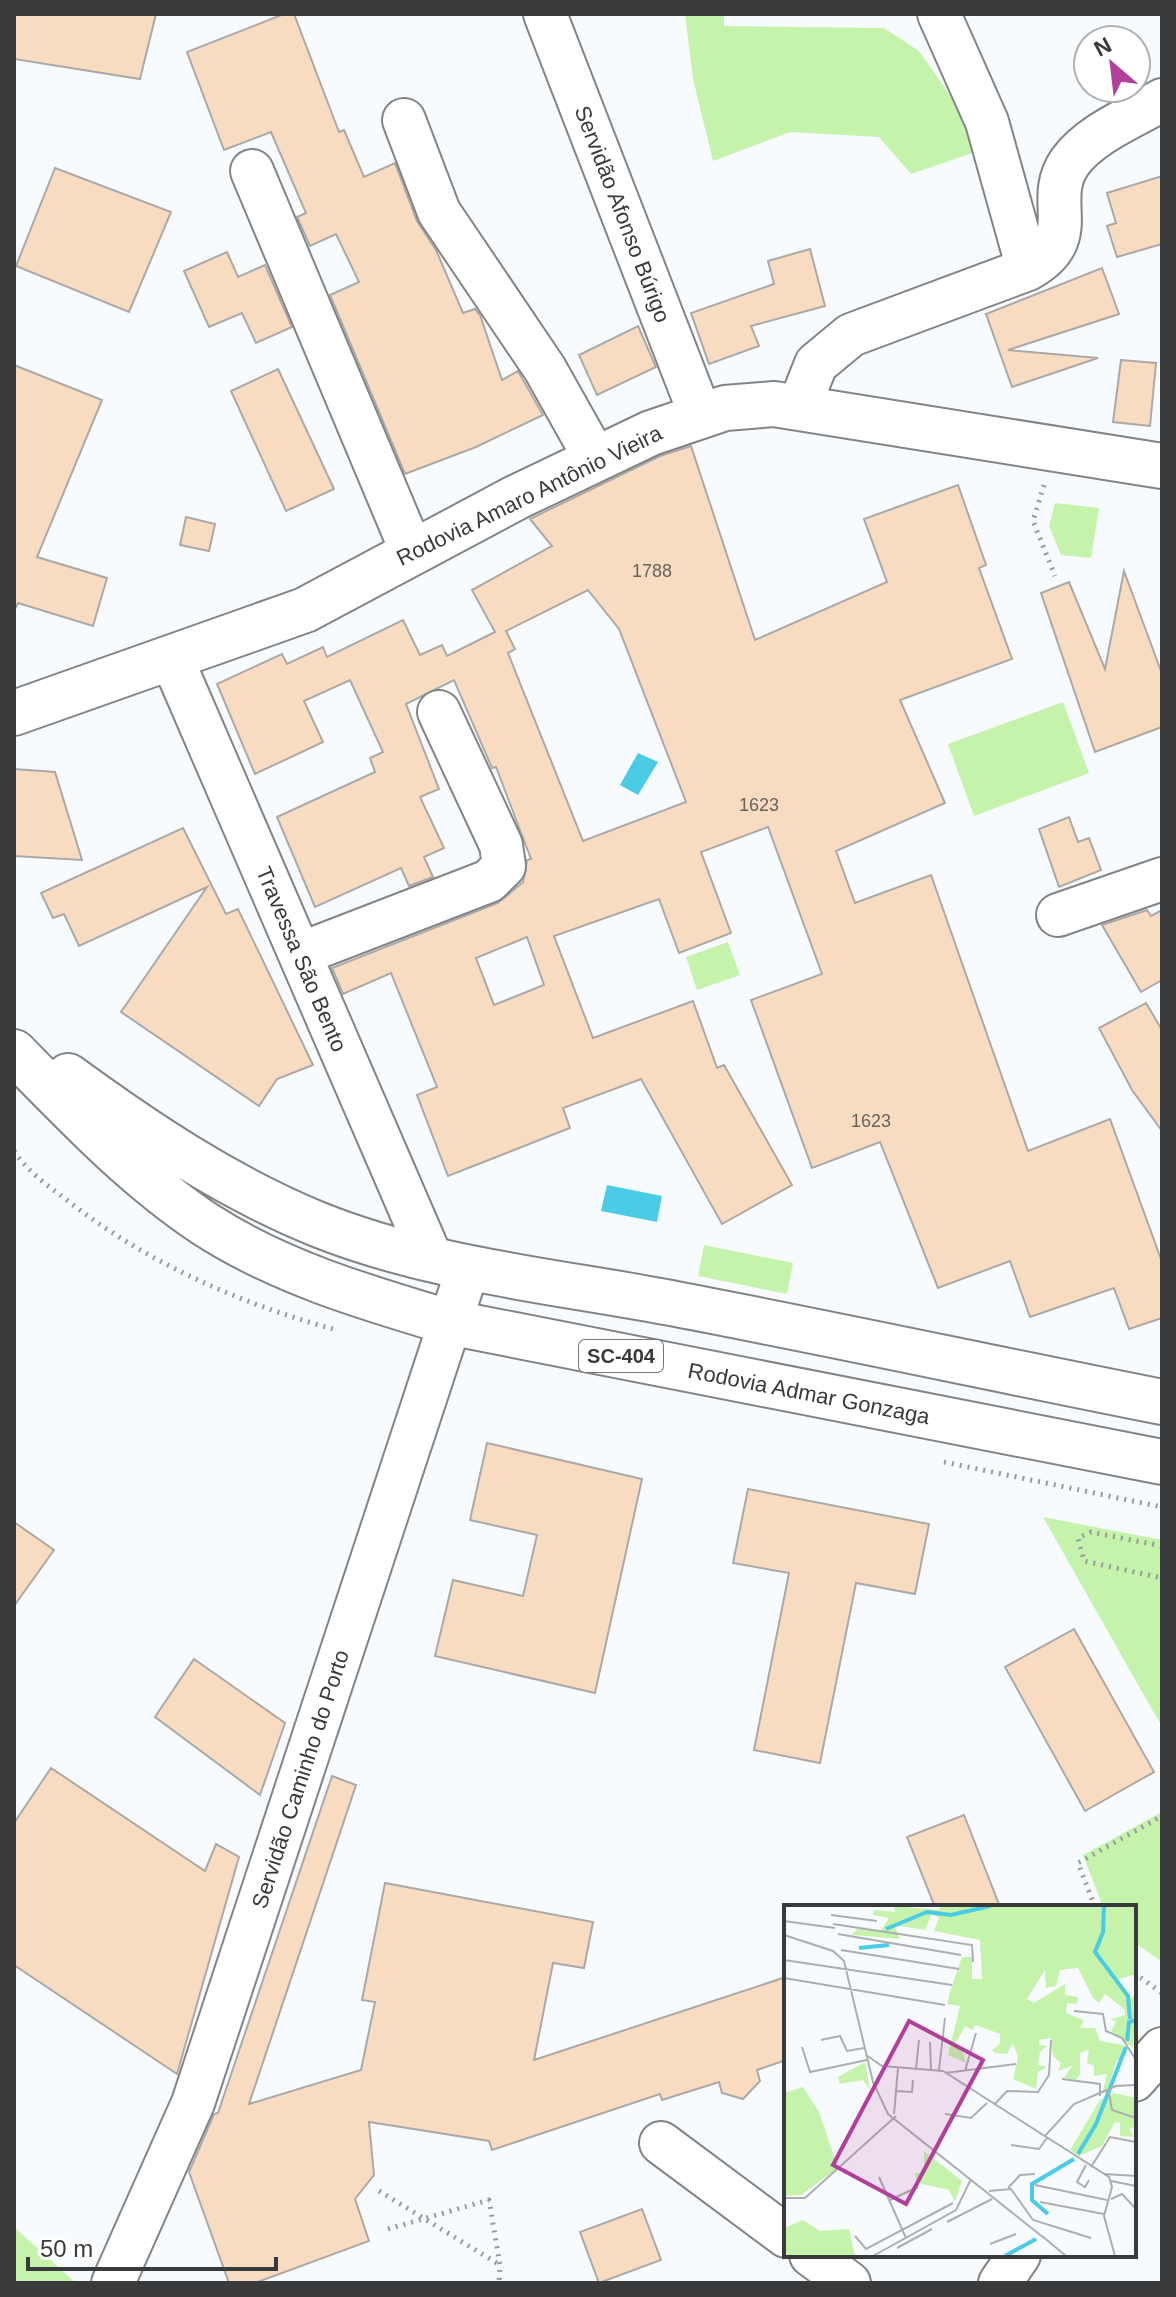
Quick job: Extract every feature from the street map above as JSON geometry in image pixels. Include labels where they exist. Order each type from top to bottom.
[{"type":"main road","name":"Rodovia Amaro Antônio Vieira","points":[[14,713],[305,610],[595,458],[700,414],[751,404],[799,407],[1162,466]]},
{"type":"main road","points":[[14,1038],[134,1124],[228,1181],[316,1223],[370,1243],[450,1264],[690,1307],[1162,1402]]},
{"type":"main road","name":"Rodovia Admar Gonzaga","points":[[14,1052],[117,1155],[205,1224],[284,1267],[349,1293],[448,1322],[1162,1462]]},
{"type":"street","name":"Servidão Afonso Búrigo","points":[[545,14],[700,414]]},
{"type":"street","points":[[939,14],[987,122],[1028,269]]},
{"type":"street","points":[[799,407],[816,364],[851,335],[1028,269],[1047,258],[1058,241],[1061,181],[1070,162],[1086,146],[1162,100]]},
{"type":"street","points":[[404,120],[439,212],[537,356],[595,458]]},
{"type":"street","points":[[252,171],[412,552]]},
{"type":"street","name":"Travessa São Bento","points":[[172,659],[300,954],[450,1264]]},
{"type":"street","points":[[300,954],[489,881],[504,866],[501,845],[439,712]]},
{"type":"street","points":[[1058,915],[1162,879]]},
{"type":"street","name":"Servidão Caminho do Porto","points":[[113,2283],[193,2103],[448,1322],[450,1264]]},
{"type":"street","points":[[1136,2078],[1162,2049]]},
{"type":"street","points":[[661,2143],[784,2235]]},
{"type":"street","points":[[814,2257],[849,2283]]},
{"type":"street","points":[[1000,2283],[1018,2257]]},
{"type":"path","points":[[1055,576],[1033,521],[1057,450]]},
{"type":"path","points":[[1162,1546],[1091,1532],[1078,1538],[1084,1561],[1162,1578]]},
{"type":"path","points":[[1094,1905],[1078,1863],[1162,1816]]},
{"type":"path","points":[[1136,1974],[1162,1993]]},
{"type":"path","points":[[379,2191],[500,2265]]},
{"type":"path","points":[[388,2229],[489,2200],[500,2265],[499,2283]]},
{"type":"green space","points":[[685,14],[724,14],[724,26],[884,28],[919,51],[987,148],[911,174],[879,137],[790,132],[713,161],[693,79]]},
{"type":"green space","points":[[1055,503],[1099,508],[1091,558],[1061,555],[1049,526]]},
{"type":"green space","points":[[1063,702],[1089,773],[974,816],[948,744]]},
{"type":"green space","points":[[728,942],[740,975],[697,990],[686,957]]},
{"type":"green space","points":[[704,1245],[793,1263],[787,1294],[698,1276]]},
{"type":"green space","points":[[1043,1517],[1162,1540],[1162,1727]]},
{"type":"green space","points":[[1162,1812],[1162,1962],[1136,1943],[1136,1905],[1102,1905],[1083,1855]]},
{"type":"green space","points":[[14,2227],[76,2283],[14,2283]]},
{"type":"water","points":[[638,753],[658,762],[638,795],[620,785]]},
{"type":"water","points":[[607,1185],[662,1196],[657,1222],[601,1211]]},
{"type":"building","points":[[14,14],[156,14],[140,79],[14,59]]},
{"type":"building","points":[[284,14],[294,14],[339,132],[344,130],[364,177],[395,163],[417,221],[436,250],[463,313],[475,309],[480,315],[502,380],[518,371],[543,415],[476,447],[405,474],[330,295],[359,282],[336,234],[310,246],[297,217],[306,213],[271,132],[224,150],[187,52]]},
{"type":"building","points":[[55,168],[171,212],[129,312],[16,266]]},
{"type":"building","points":[[1162,176],[1162,244],[1117,257],[1107,226],[1116,223],[1107,193]]},
{"type":"building","points":[[810,249],[825,306],[751,326],[759,346],[709,364],[691,313],[774,284],[768,261]]},
{"type":"building","points":[[227,252],[238,277],[265,265],[292,327],[256,343],[242,313],[209,327],[184,271]]},
{"type":"building","points":[[1102,268],[1119,314],[1008,350],[1098,358],[1012,387],[986,314]]},
{"type":"building","points":[[638,326],[656,367],[597,395],[579,355]]},
{"type":"building","points":[[1121,360],[1156,363],[1150,426],[1113,422]]},
{"type":"building","points":[[14,365],[102,400],[37,557],[107,578],[93,626],[18,603],[14,611]]},
{"type":"building","points":[[278,369],[334,489],[286,511],[231,391]]},
{"type":"building","points":[[691,446],[755,640],[887,582],[864,519],[958,485],[986,565],[979,568],[1012,659],[900,700],[945,803],[836,851],[855,903],[931,875],[1028,1151],[1110,1119],[1162,1262],[1162,1318],[1129,1329],[1114,1288],[1030,1317],[1010,1261],[938,1288],[880,1142],[812,1168],[751,1000],[822,974],[768,827],[701,852],[731,933],[679,953],[659,899],[554,936],[593,1038],[693,1001],[717,1068],[724,1065],[792,1185],[722,1224],[641,1079],[563,1108],[570,1128],[448,1176],[417,1095],[437,1087],[391,973],[343,994],[332,968],[498,903],[523,882],[527,860],[531,859],[496,767],[492,768],[454,680],[406,704],[439,789],[420,797],[444,848],[424,857],[433,877],[409,886],[401,868],[315,907],[277,817],[375,772],[370,758],[383,752],[350,680],[304,701],[323,742],[255,774],[217,684],[282,654],[287,664],[323,647],[327,657],[403,620],[420,655],[442,645],[447,656],[495,632],[472,590],[552,546],[530,519],[660,456]],"holes":[[[588,590],[619,629],[686,802],[583,841],[508,653],[515,649],[506,631]],[[527,937],[544,985],[494,1005],[476,958]]]},
{"type":"building","points":[[186,517],[215,524],[209,551],[180,545]]},
{"type":"building","points":[[1124,571],[1162,674],[1162,727],[1095,752],[1041,593],[1069,582],[1105,669]]},
{"type":"building","points":[[14,769],[55,772],[82,860],[14,856]]},
{"type":"building","points":[[1069,817],[1078,842],[1089,838],[1101,870],[1059,887],[1039,829]]},
{"type":"building","points":[[183,828],[226,914],[238,909],[313,1065],[277,1079],[259,1106],[121,1012],[207,887],[79,946],[64,914],[53,918],[41,893]]},
{"type":"building","points":[[1147,910],[1151,916],[1162,910],[1162,980],[1141,992],[1102,925]]},
{"type":"building","points":[[1146,1003],[1162,1030],[1162,1131],[1132,1090],[1099,1028]]},
{"type":"building","points":[[487,1443],[642,1479],[595,1693],[435,1656],[453,1580],[523,1596],[537,1535],[470,1520]]},
{"type":"building","points":[[748,1489],[929,1524],[915,1594],[856,1583],[820,1763],[754,1750],[789,1573],[733,1563]]},
{"type":"building","points":[[14,1522],[54,1550],[14,1606]]},
{"type":"building","points":[[1074,1629],[1154,1772],[1085,1811],[1005,1667]]},
{"type":"building","points":[[194,1659],[285,1723],[260,1795],[155,1717]]},
{"type":"building","points":[[51,1768],[205,1871],[216,1844],[239,1857],[177,2074],[14,1965],[14,1823]]},
{"type":"building","points":[[332,1776],[356,1785],[249,2104],[361,2070],[375,2002],[362,2000],[385,1883],[593,1922],[584,1968],[553,1963],[534,2060],[784,1978],[784,2061],[757,2070],[760,2081],[743,2099],[722,2093],[719,2082],[662,2100],[660,2094],[492,2150],[489,2141],[369,2122],[374,2175],[355,2199],[369,2241],[255,2283],[229,2283],[189,2172],[214,2114],[218,2113]]},
{"type":"building","points":[[964,1815],[999,1905],[934,1905],[907,1837]]},
{"type":"building","points":[[642,2209],[661,2260],[599,2283],[580,2232]]}]
